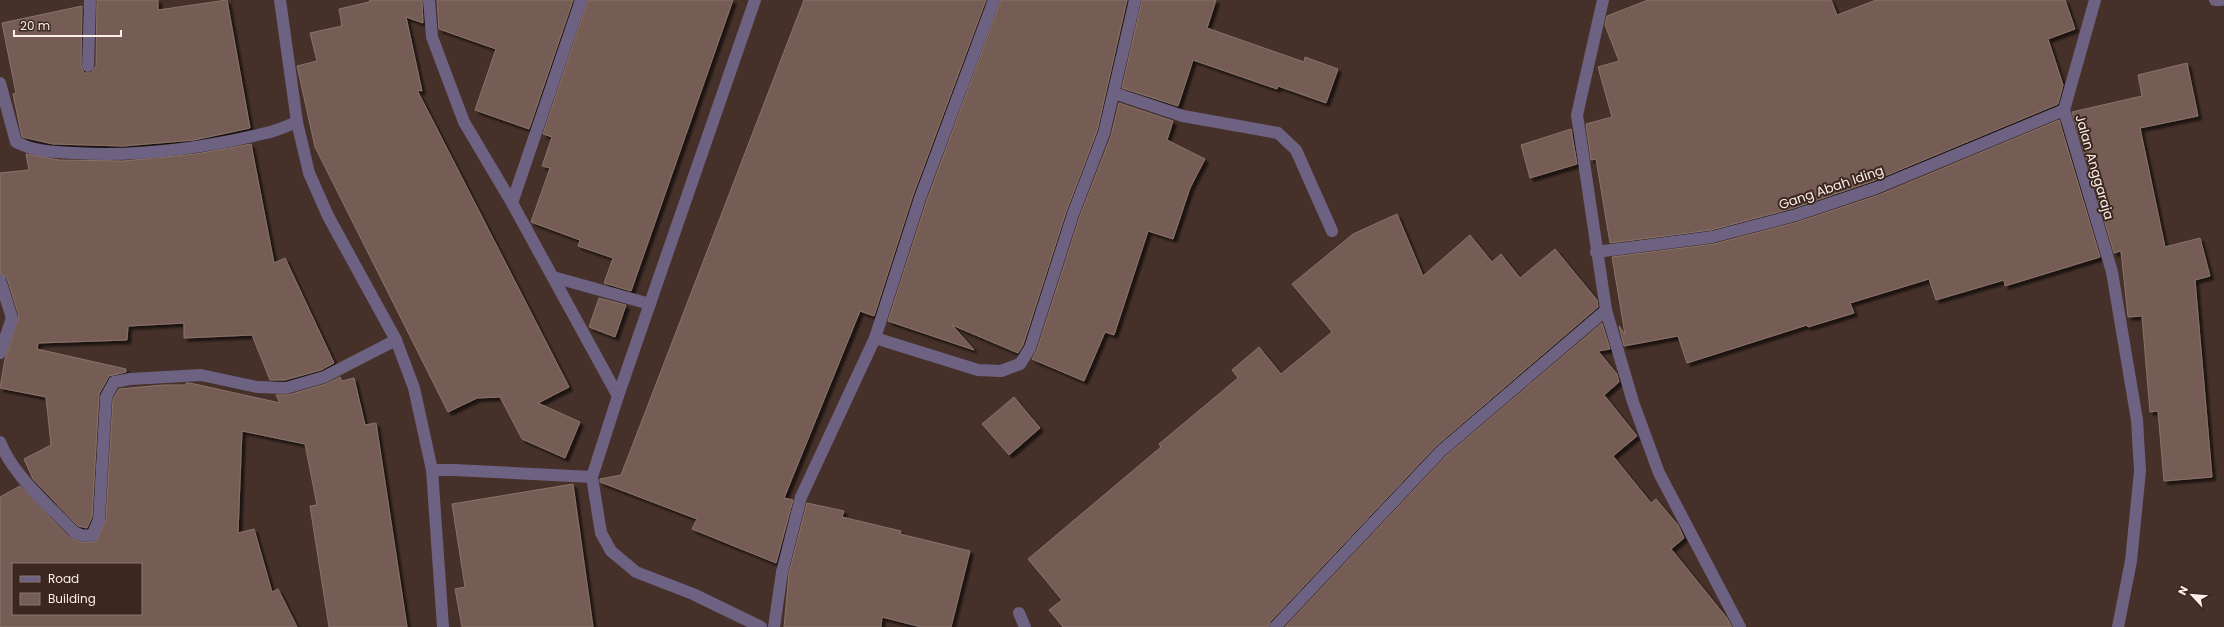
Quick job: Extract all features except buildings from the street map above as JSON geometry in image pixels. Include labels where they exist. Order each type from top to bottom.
[{"type":"street","points":[[88,66],[90,0]]},
{"type":"street","points":[[280,0],[298,122],[309,173],[328,216],[396,340],[414,388],[432,470],[443,627]]},
{"type":"street","points":[[429,0],[432,37],[464,122],[512,203],[618,396]]},
{"type":"street","points":[[512,203],[581,0]]},
{"type":"street","points":[[756,0],[618,396],[592,477],[601,532],[611,551],[636,572],[693,594],[761,627]]},
{"type":"street","points":[[774,627],[782,572],[801,497],[875,338],[920,198],[994,0]]},
{"type":"street","points":[[875,338],[978,370],[1001,371],[1020,364],[1030,348],[1073,214],[1104,134],[1135,0]]},
{"type":"street","points":[[1603,0],[1577,115],[1596,252],[1606,310],[1633,402],[1659,473],[1740,627]]},
{"type":"street","name":"Jalan Anggaraja","points":[[2095,0],[2064,110],[2112,272],[2137,420],[2140,471],[2131,561],[2118,627]]},
{"type":"street","points":[[2215,0],[2221,0]]},
{"type":"street","points":[[0,83],[16,142],[29,149],[43,152],[111,155],[173,150],[267,133],[298,122]]},
{"type":"street","points":[[1114,93],[1183,116],[1278,133],[1296,150],[1332,231]]},
{"type":"street","name":"Gang Abah Iding","points":[[1596,252],[1712,237],[1796,215],[1876,188],[2064,110]]},
{"type":"street","points":[[553,277],[650,304]]},
{"type":"street","points":[[0,280],[12,318],[0,353]]},
{"type":"street","points":[[1275,627],[1441,451],[1606,310]]},
{"type":"street","points":[[0,442],[4,453],[25,481],[74,532],[81,535],[92,536],[99,519],[106,397],[114,382],[130,379],[201,375],[257,387],[286,388],[324,377],[396,340]]},
{"type":"street","points":[[432,470],[592,477]]},
{"type":"street","points":[[1019,613],[1025,627]]}]
